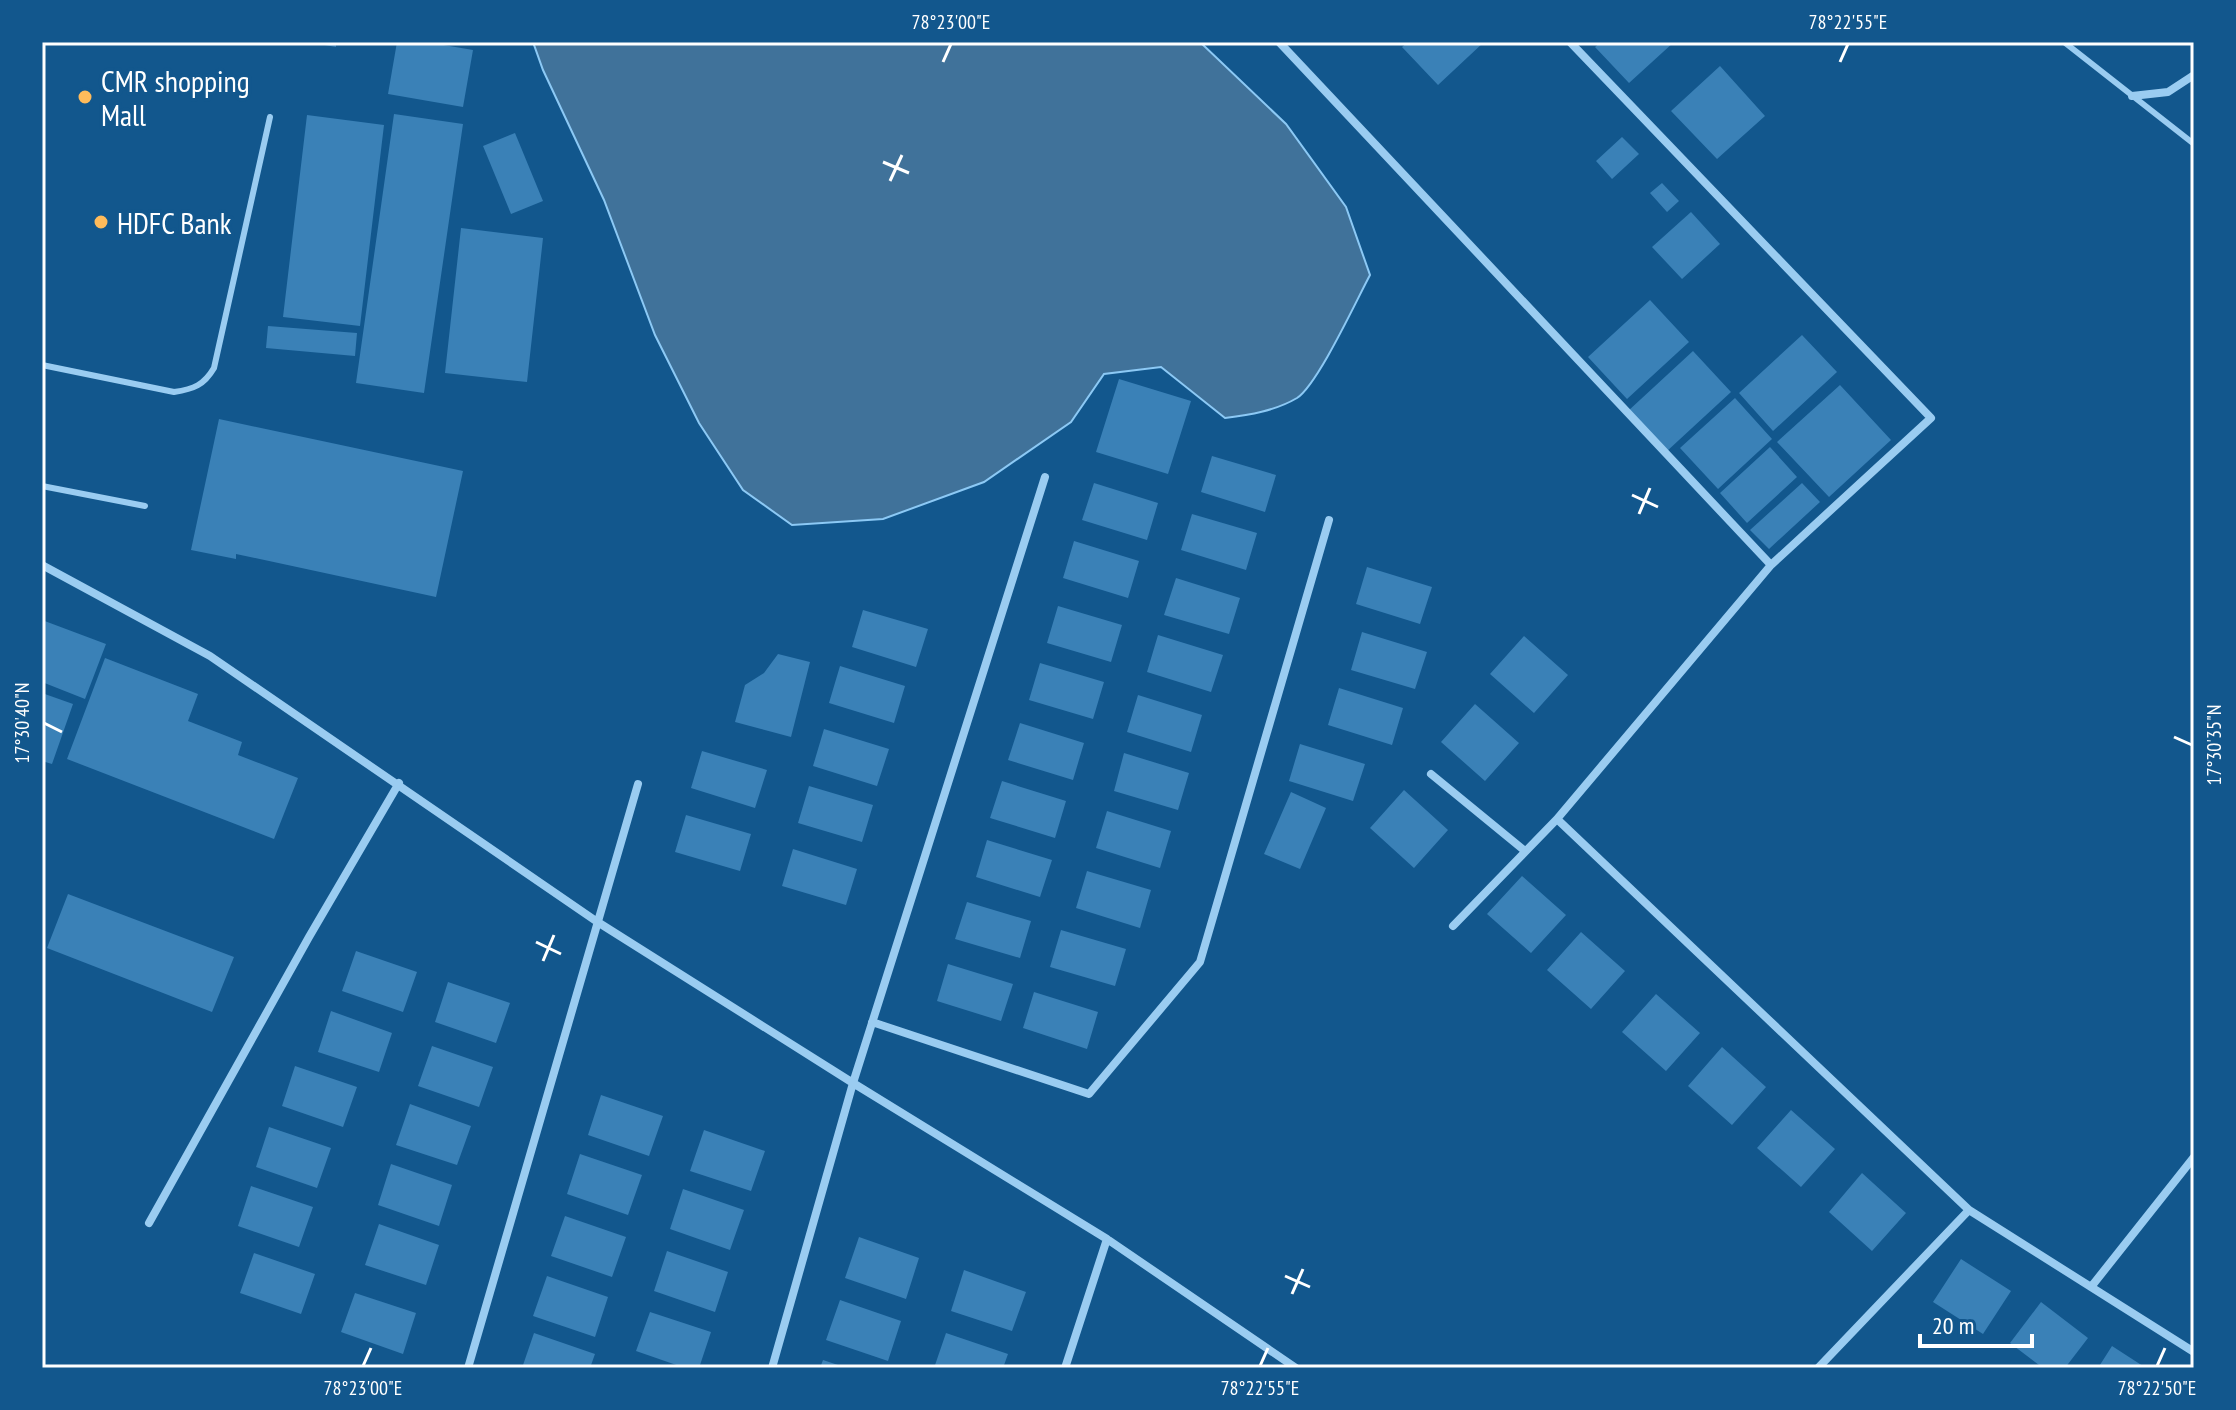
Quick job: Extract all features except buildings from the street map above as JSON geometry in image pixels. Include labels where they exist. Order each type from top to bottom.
[{"type":"street","points":[[1279,42],[1771,565]]},
{"type":"street","points":[[1453,926],[1557,819],[1771,565],[1931,418],[1570,42]]},
{"type":"street","points":[[2132,96],[2168,92],[2194,75]]},
{"type":"street","points":[[772,1368],[853,1083],[1045,477]]},
{"type":"street","points":[[872,1022],[1089,1094],[1200,962],[1329,520]]},
{"type":"street","points":[[42,565],[210,656],[596,921],[1107,1239],[1296,1368]]},
{"type":"street","points":[[1431,774],[1525,851]]},
{"type":"street","points":[[149,1223],[399,783]]},
{"type":"street","points":[[468,1368],[638,784]]},
{"type":"street","points":[[1557,819],[1969,1210],[2194,1352]]},
{"type":"street","points":[[2091,1287],[2194,1157]]},
{"type":"street","points":[[1818,1368],[1969,1210]]},
{"type":"street","points":[[1065,1368],[1107,1239]]},
{"type":"lane","points":[[2064,42],[2194,144]]},
{"type":"lane","points":[[42,365],[174,392],[191,390],[206,381],[214,368],[270,117]]},
{"type":"lane","points":[[42,486],[145,506]]},
{"type":"water","points":[[533,42],[1200,42],[1286,124],[1346,207],[1370,275],[1315,377],[1297,398],[1280,406],[1225,418],[1161,367],[1104,374],[1071,422],[984,482],[883,519],[792,525],[743,490],[699,423],[655,335],[604,200]]},
{"type":"place","name":"CMR shopping Mall","points":[[85,97]]},
{"type":"place","name":"HDFC Bank","points":[[101,222]]}]
